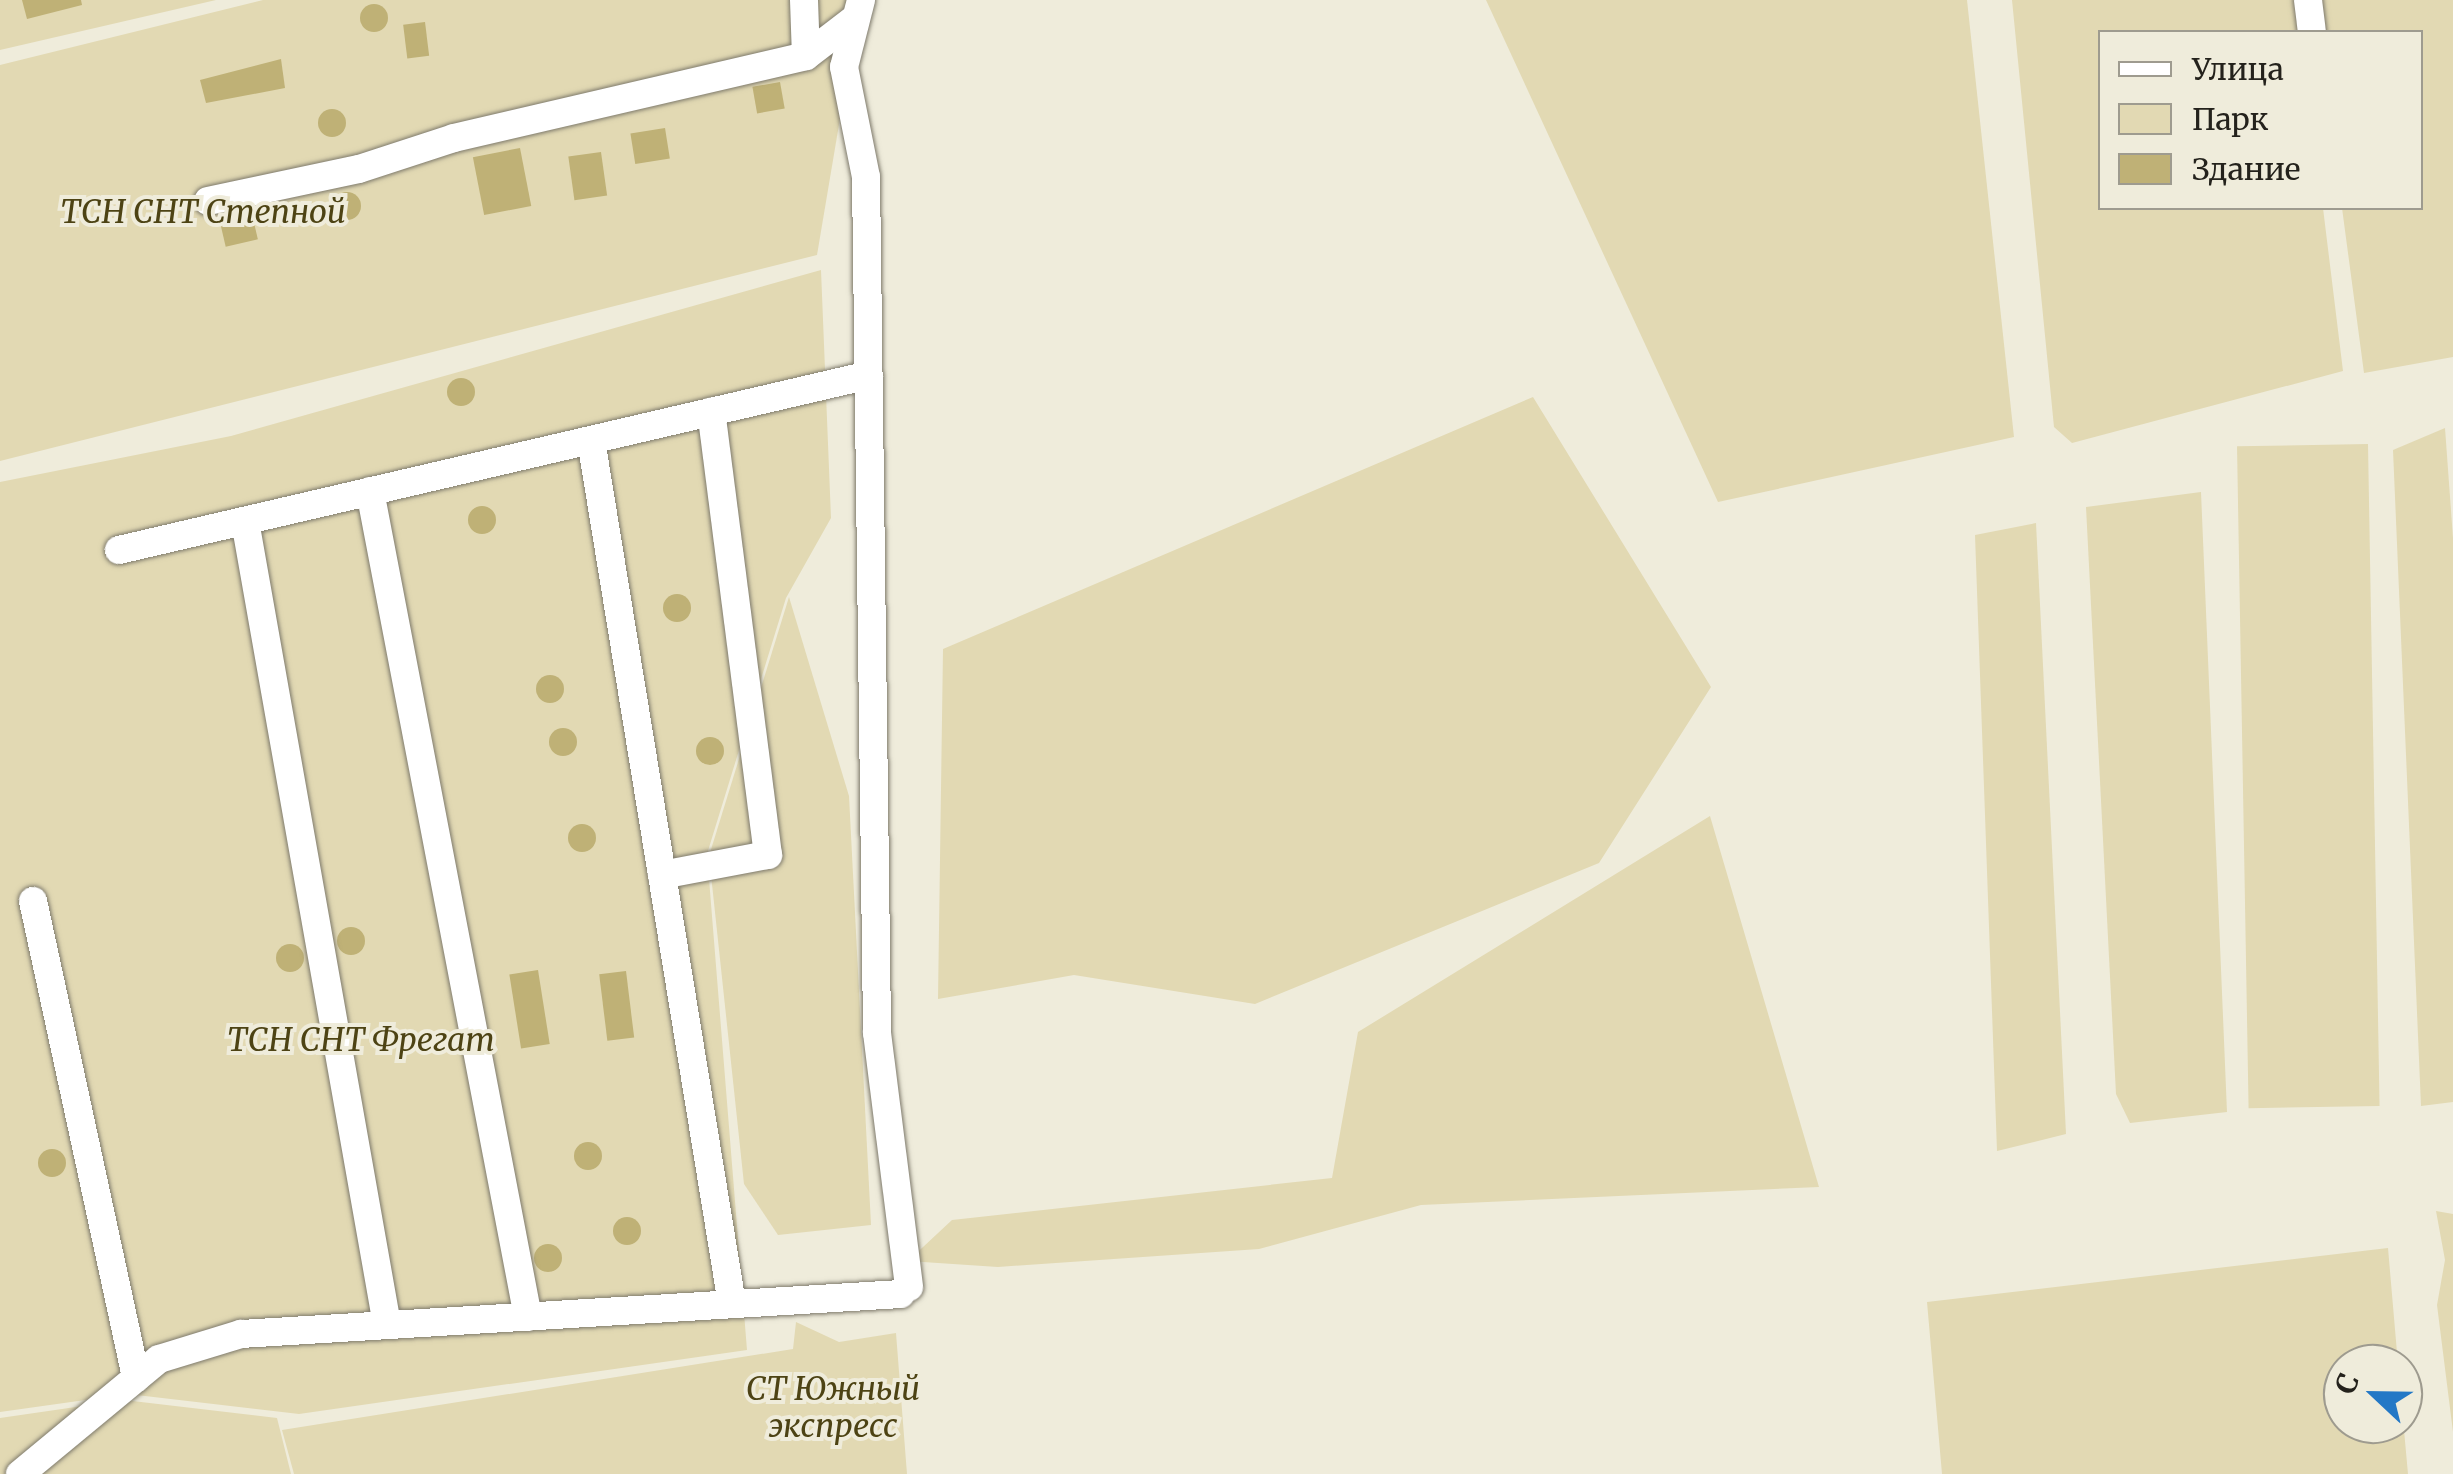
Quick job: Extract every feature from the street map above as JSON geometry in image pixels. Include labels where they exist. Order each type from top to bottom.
[{"type":"street","points":[[804,0],[806,56]]},
{"type":"street","points":[[2308,0],[2312,30]]},
{"type":"street","points":[[208,200],[360,169],[454,138],[806,56],[857,10]]},
{"type":"street","points":[[20,1474],[159,1359],[241,1334],[905,1290],[877,1033],[866,177],[844,67],[857,10]]},
{"type":"street","points":[[120,550],[869,375]]},
{"type":"street","points":[[662,876],[768,855],[711,412]]},
{"type":"street","points":[[591,440],[732,1304]]},
{"type":"street","points":[[370,492],[528,1316]]},
{"type":"street","points":[[244,521],[388,1325]]},
{"type":"street","points":[[33,901],[136,1378]]},
{"type":"green space","points":[[0,0],[216,0],[0,50]]},
{"type":"green space","name":"ТСН СНТ Степной","points":[[263,0],[860,0],[817,255],[0,461],[0,65]]},
{"type":"green space","points":[[1486,0],[1967,0],[2014,437],[1718,502]]},
{"type":"green space","points":[[2012,0],[2297,0],[2301,30],[2098,30],[2098,210],[2323,210],[2343,371],[2072,443],[2054,427]]},
{"type":"green space","points":[[2315,0],[2453,0],[2453,357],[2364,373],[2342,210],[2423,210],[2423,30],[2319,30]]},
{"type":"green space","name":"ТСН СНТ Фрегат","points":[[821,270],[831,518],[786,598],[707,854],[747,1350],[299,1414],[128,1394],[0,1412],[0,482],[231,436]]},
{"type":"green space","points":[[1533,397],[1711,687],[1599,863],[1255,1004],[1074,975],[938,999],[943,649]]},
{"type":"green space","points":[[2445,428],[2453,538],[2453,1102],[2421,1106],[2393,450]]},
{"type":"green space","points":[[2368,444],[2380,1106],[2249,1108],[2237,446]]},
{"type":"green space","points":[[2201,492],[2227,1112],[2130,1123],[2116,1094],[2086,507]]},
{"type":"green space","points":[[2036,523],[2066,1134],[1997,1151],[1975,535]]},
{"type":"green space","points":[[789,597],[849,796],[871,1225],[778,1235],[744,1184],[709,856]]},
{"type":"green space","points":[[1710,816],[1819,1187],[1421,1205],[1259,1249],[998,1267],[908,1261],[952,1220],[1332,1178],[1358,1032]]},
{"type":"green space","points":[[2436,1211],[2453,1214],[2453,1432],[2437,1305],[2445,1260]]},
{"type":"green space","points":[[2388,1248],[2396,1344],[2323,1344],[2323,1444],[2405,1444],[2408,1474],[1942,1474],[1927,1302]]},
{"type":"green space","name":"СТ Южный экспресс","points":[[796,1322],[839,1342],[896,1333],[907,1474],[294,1474],[282,1430],[793,1349]]},
{"type":"green space","points":[[124,1400],[277,1418],[291,1474],[0,1474],[0,1418]]},
{"type":"building","points":[[22,0],[81,0],[82,5],[27,19]]},
{"type":"building","points":[[374,4],[384,8],[388,18],[384,28],[374,32],[364,28],[360,18],[364,8]]},
{"type":"building","points":[[425,22],[429,56],[407,58],[403,25]]},
{"type":"building","points":[[281,59],[285,88],[206,103],[200,80]]},
{"type":"building","points":[[780,82],[785,109],[757,113],[752,87]]},
{"type":"building","points":[[332,109],[342,113],[346,123],[342,133],[332,137],[322,133],[318,123],[322,113]]},
{"type":"building","points":[[665,128],[670,159],[635,164],[630,133]]},
{"type":"building","points":[[520,148],[531,206],[484,215],[473,157]]},
{"type":"building","points":[[601,152],[607,196],[574,200],[568,157]]},
{"type":"building","points":[[347,192],[357,196],[361,206],[357,216],[347,220],[337,216],[333,206],[337,196]]},
{"type":"building","points":[[252,214],[258,239],[226,247],[220,221]]},
{"type":"building","points":[[461,378],[471,382],[475,392],[471,402],[461,406],[451,402],[447,392],[451,382]]},
{"type":"building","points":[[482,506],[492,510],[496,520],[492,530],[482,534],[472,530],[468,520],[472,510]]},
{"type":"building","points":[[677,594],[687,598],[691,608],[687,618],[677,622],[667,618],[663,608],[667,598]]},
{"type":"building","points":[[550,675],[560,679],[564,689],[560,699],[550,703],[540,699],[536,689],[540,679]]},
{"type":"building","points":[[563,728],[573,732],[577,742],[573,752],[563,756],[553,752],[549,742],[553,732]]},
{"type":"building","points":[[710,737],[720,741],[724,751],[720,761],[710,765],[700,761],[696,751],[700,741]]},
{"type":"building","points":[[582,824],[592,828],[596,838],[592,848],[582,852],[572,848],[568,838],[572,828]]},
{"type":"building","points":[[351,927],[361,931],[365,941],[361,951],[351,955],[341,951],[337,941],[341,931]]},
{"type":"building","points":[[290,944],[300,948],[304,958],[300,968],[290,972],[280,968],[276,958],[280,948]]},
{"type":"building","points":[[538,970],[550,1044],[521,1049],[509,975]]},
{"type":"building","points":[[626,971],[634,1038],[607,1041],[599,974]]},
{"type":"building","points":[[588,1142],[598,1146],[602,1156],[598,1166],[588,1170],[578,1166],[574,1156],[578,1146]]},
{"type":"building","points":[[52,1149],[62,1153],[66,1163],[62,1173],[52,1177],[42,1173],[38,1163],[42,1153]]},
{"type":"building","points":[[627,1217],[637,1221],[641,1231],[637,1241],[627,1245],[617,1241],[613,1231],[617,1221]]},
{"type":"building","points":[[548,1244],[558,1248],[562,1258],[558,1268],[548,1272],[538,1268],[534,1258],[538,1248]]}]
